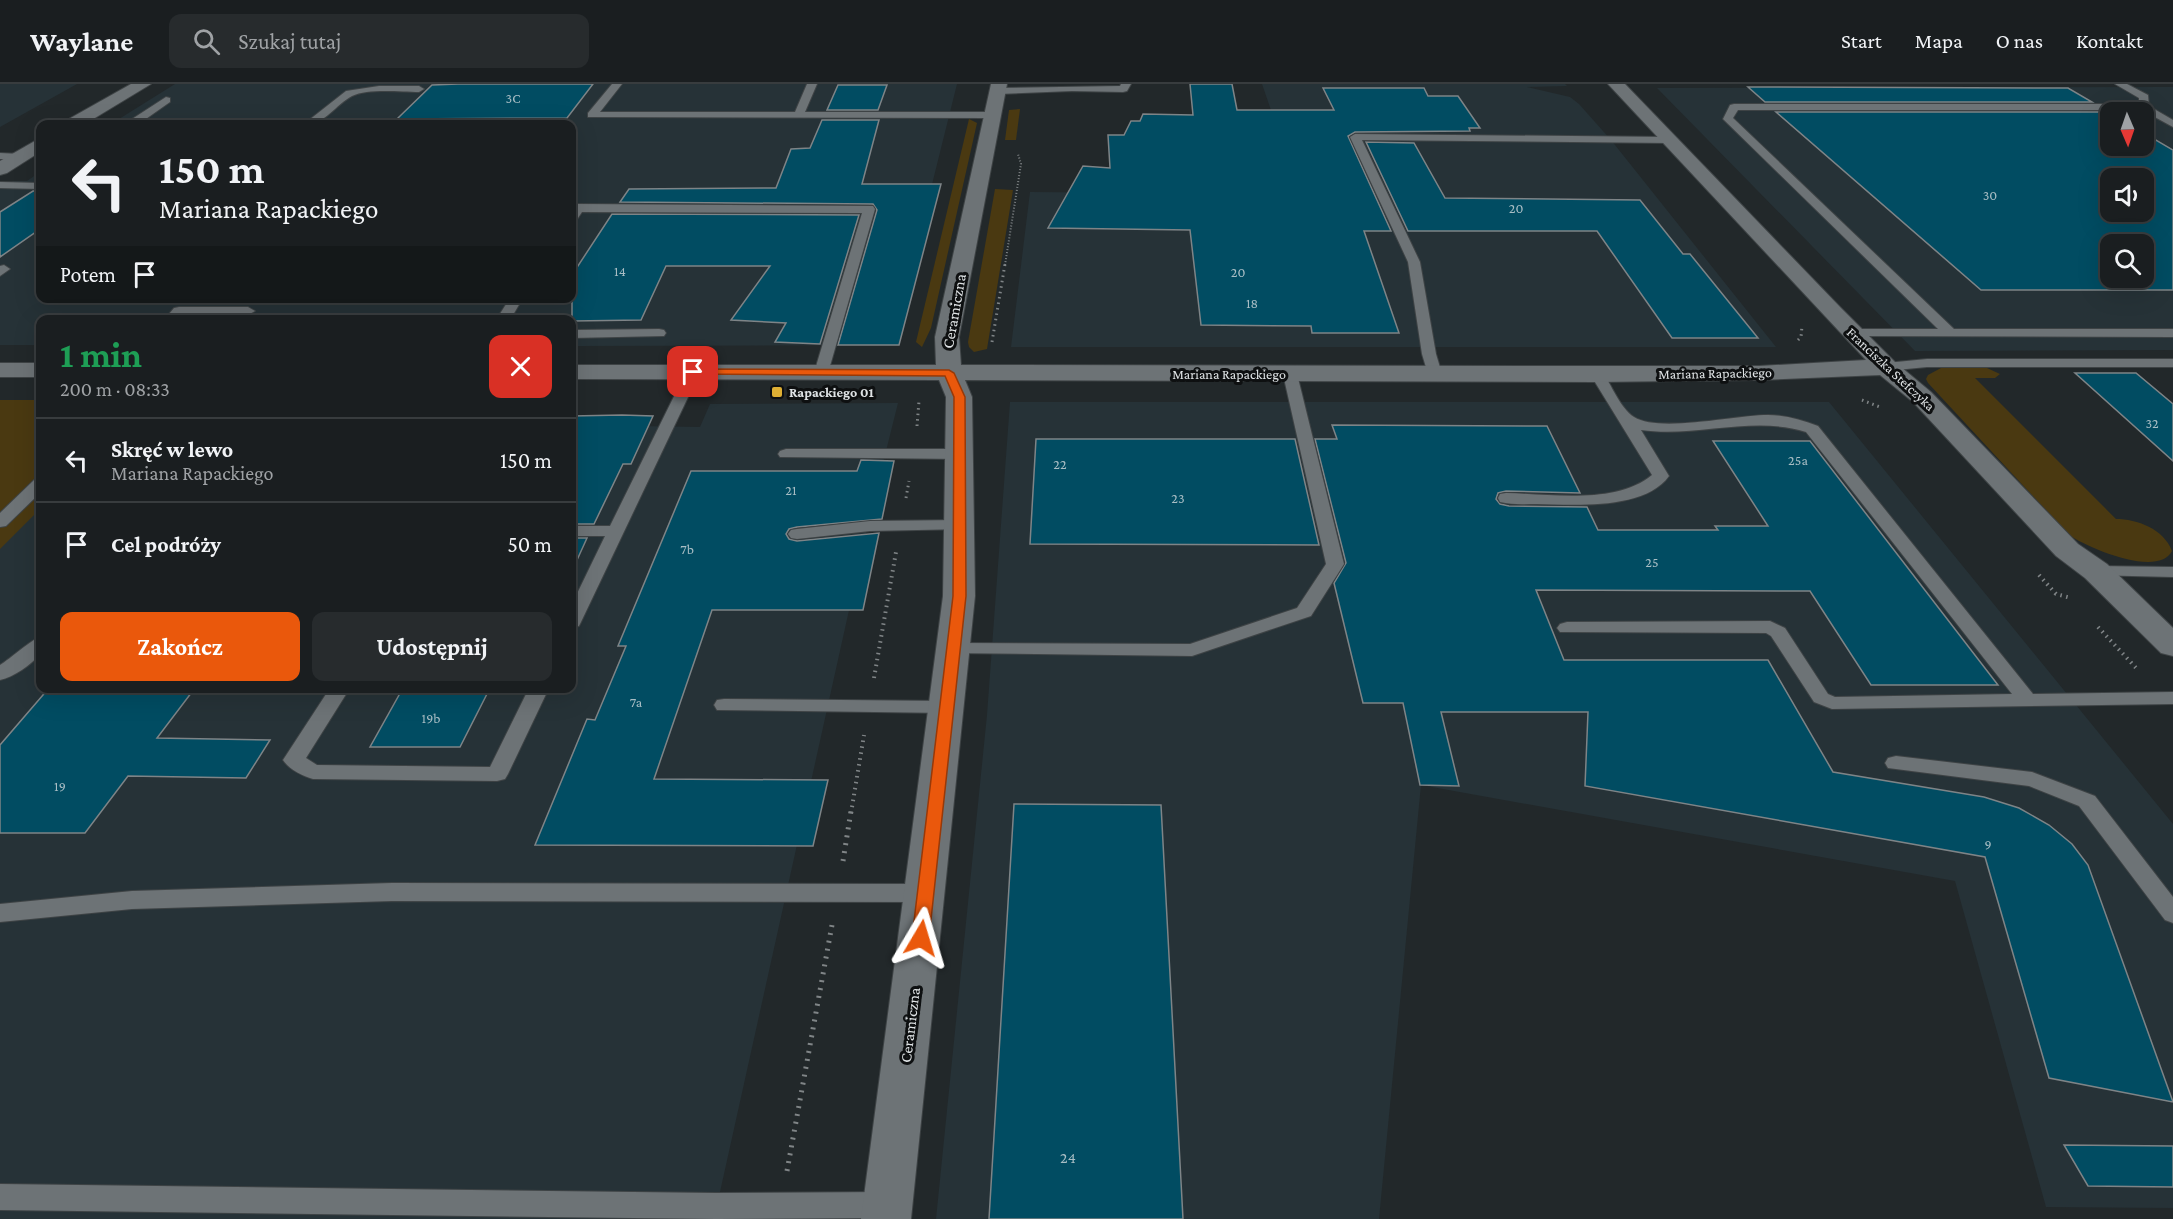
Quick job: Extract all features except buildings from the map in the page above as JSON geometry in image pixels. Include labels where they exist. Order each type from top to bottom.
[{"type":"street","points":[[80,120],[143,84]]},
{"type":"street","name":"Franciszka Stefczyka","points":[[1616,84],[1853,333],[1886,367],[1922,397],[2067,550],[2096,571],[2173,646]]},
{"type":"street","name":"Ceramiczna","points":[[887,1212],[948,707],[959,596],[960,454],[954,385],[946,354],[947,337],[998,88]]},
{"type":"street","points":[[0,169],[36,147]]},
{"type":"street","name":"Mariana Rapackiego","points":[[576,372],[821,373],[954,385],[1290,374],[1759,373],[1886,367]]},
{"type":"street","points":[[0,370],[36,370]]},
{"type":"lane","points":[[617,84],[592,116],[993,115]]},
{"type":"lane","points":[[799,114],[812,84]]},
{"type":"lane","points":[[998,88],[1122,90],[1126,84]]},
{"type":"lane","points":[[2120,84],[2144,97],[2144,102]]},
{"type":"lane","points":[[314,120],[350,93],[379,89],[419,89]]},
{"type":"lane","points":[[137,120],[166,100]]},
{"type":"lane","points":[[1950,333],[1728,118],[1734,107],[2100,107]]},
{"type":"lane","points":[[2154,113],[2173,124]]},
{"type":"lane","points":[[1436,374],[1429,354],[1413,262],[1355,137],[1669,140]]},
{"type":"lane","points":[[0,156],[20,157]]},
{"type":"lane","points":[[0,185],[36,186]]},
{"type":"lane","points":[[576,211],[578,208],[869,209],[821,373]]},
{"type":"lane","points":[[175,315],[179,311],[248,312]]},
{"type":"lane","points":[[576,334],[659,333]]},
{"type":"lane","points":[[1853,333],[2173,333]]},
{"type":"lane","points":[[1886,367],[1927,363],[2173,363]]},
{"type":"lane","points":[[576,614],[693,372]]},
{"type":"lane","points":[[954,650],[1192,650],[1304,612],[1335,564],[1299,402],[1290,374]]},
{"type":"lane","points":[[1506,498],[1629,496],[1655,484],[1661,476],[1597,374]]},
{"type":"lane","points":[[1627,419],[1658,427],[1766,420],[1790,422],[1812,429],[2028,701]]},
{"type":"lane","points":[[786,454],[960,454]]},
{"type":"lane","points":[[0,522],[36,488]]},
{"type":"lane","points":[[797,534],[901,526],[960,525]]},
{"type":"lane","points":[[576,531],[616,531]]},
{"type":"lane","points":[[2096,571],[2173,572]]},
{"type":"lane","points":[[1567,628],[1770,627],[1778,632],[1821,698],[1832,703],[2168,698]]},
{"type":"lane","points":[[0,674],[29,655],[36,647]]},
{"type":"lane","points":[[337,693],[294,760],[313,771],[497,774],[537,693]]},
{"type":"lane","points":[[724,705],[948,707]]},
{"type":"lane","points":[[1896,763],[2032,779],[2086,801],[2173,914]]},
{"type":"lane","points":[[0,913],[132,900],[392,892],[926,894]]},
{"type":"lane","points":[[0,1197],[780,1206],[887,1212]]},
{"type":"path","points":[[991,344],[1021,164],[1017,153]]},
{"type":"path","points":[[780,1206],[914,453],[920,394],[954,385]]},
{"type":"path","points":[[1856,397],[1882,408]]},
{"type":"path","points":[[2033,568],[2056,594],[2071,598],[2079,606]]},
{"type":"path","points":[[2094,623],[2168,698]]},
{"type":"shaded area","points":[[0,84],[77,84],[0,127]]},
{"type":"shaded area","points":[[175,84],[957,84],[892,345],[576,346],[576,315],[36,315],[36,345],[0,345],[0,189],[13,181],[27,181],[36,175],[36,303],[576,303],[576,120],[117,120]]},
{"type":"shaded area","points":[[1262,84],[1565,84],[1567,86],[1527,87],[1570,97],[1579,104],[1611,140],[1776,347],[1011,347],[1030,192],[1149,193],[1281,139]]},
{"type":"shaded area","points":[[2173,87],[2173,350],[1915,351],[1657,88]]},
{"type":"shaded area","points":[[1020,109],[1016,140],[1005,140],[1009,110]]},
{"type":"shaded area","points":[[969,119],[977,123],[931,328],[922,347],[916,342]]},
{"type":"shaded area","points":[[995,189],[1013,190],[987,349],[974,352],[968,342]]},
{"type":"shaded area","points":[[1941,368],[1987,368],[2000,374],[1995,378],[1975,378],[2116,519],[2141,523],[2156,531],[2168,543],[2172,551],[2164,559],[2153,562],[2138,561],[2106,553],[2069,535],[1928,383],[1926,379],[1928,375]]},
{"type":"shaded area","points":[[0,400],[36,400],[36,513],[0,549]]},
{"type":"shaded area","points":[[1010,402],[1829,402],[2173,824],[2173,1208],[2046,1207],[1955,881],[1421,785],[1379,1219],[936,1219],[987,715]]},
{"type":"shaded area","points":[[898,403],[871,511],[714,1219],[0,1219],[0,544],[36,509],[36,693],[576,693],[576,417],[641,417],[637,426],[700,427],[710,404]]},
{"type":"place","name":"Rapackiego 01","points":[[777,392]]},
{"type":"route","points":[[693,372],[949,373],[959,397],[959,596],[921,938]]}]
